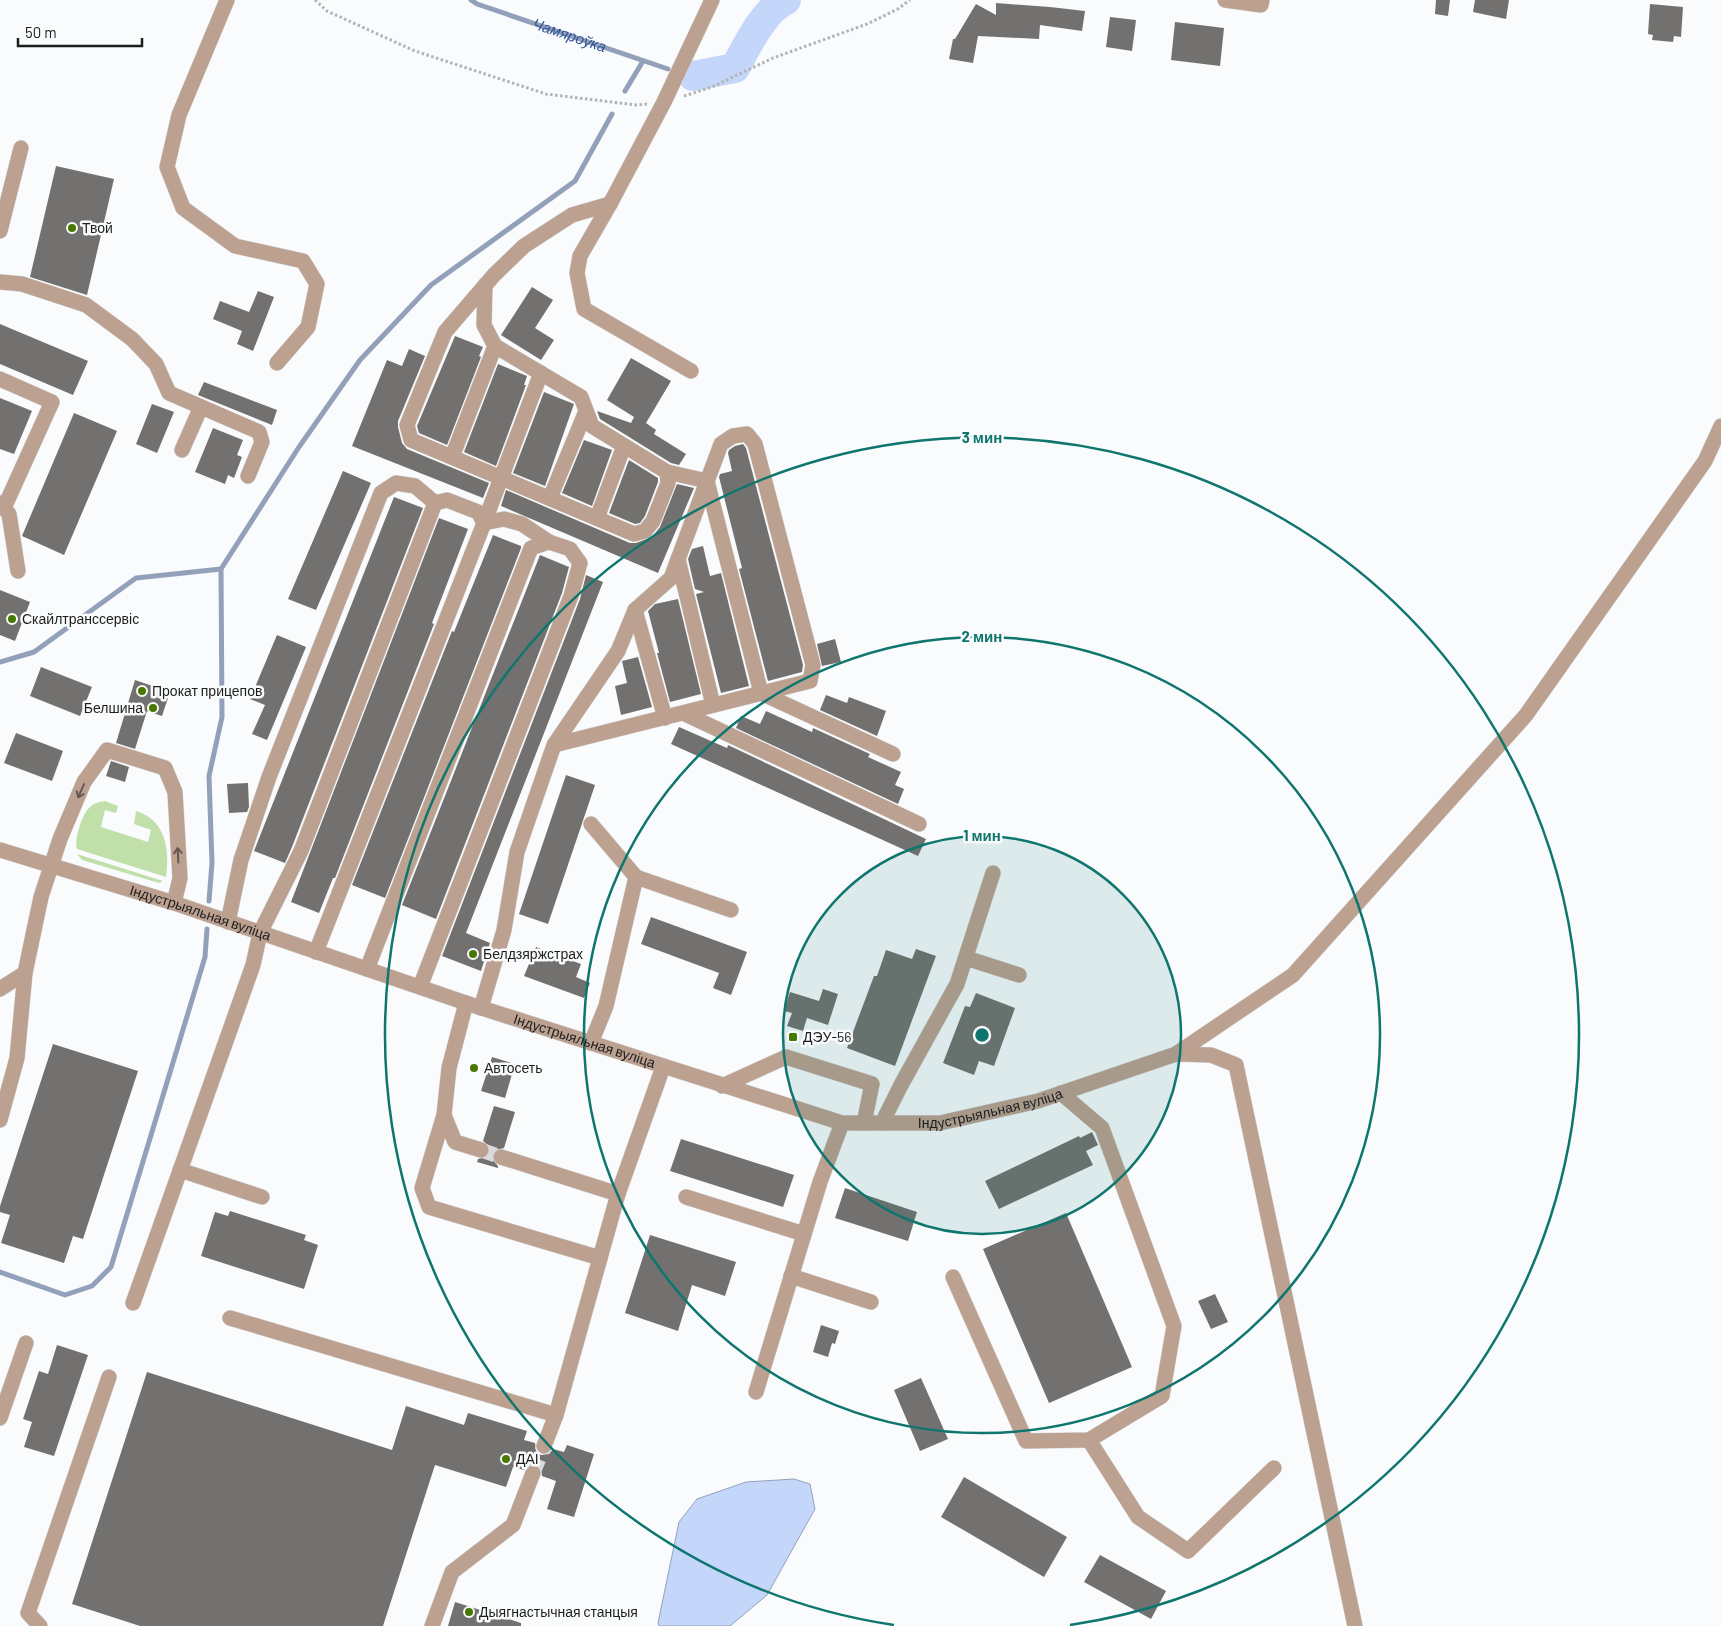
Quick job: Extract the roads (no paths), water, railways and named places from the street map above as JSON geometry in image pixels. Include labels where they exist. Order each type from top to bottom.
[{"type":"street","points":[[227,0],[179,115],[167,167],[183,208],[235,246],[303,261],[317,284],[308,327],[277,362]]},
{"type":"street","points":[[691,371],[584,309],[577,273],[580,256],[664,102],[712,0]]},
{"type":"street","points":[[1226,0],[1261,5],[1262,0]]},
{"type":"street","points":[[0,231],[21,148]]},
{"type":"street","points":[[610,204],[572,215],[524,246],[485,285],[445,332],[407,425],[411,440],[634,534],[645,531],[653,521],[668,483],[667,472]]},
{"type":"street","points":[[0,282],[22,284],[86,305],[132,339],[156,364],[169,393],[259,432],[262,442],[248,476]]},
{"type":"street","points":[[485,285],[484,325],[495,346],[582,397],[592,426],[667,472],[707,482]]},
{"type":"street","points":[[452,457],[495,346]]},
{"type":"street","points":[[316,952],[541,373]]},
{"type":"street","points":[[0,379],[52,402],[2,506],[8,514],[18,571]]},
{"type":"street","points":[[182,450],[201,407]]},
{"type":"street","points":[[550,498],[586,410]]},
{"type":"street","points":[[1176,1054],[1293,975],[1526,715],[1705,461],[1721,426]]},
{"type":"street","points":[[481,1008],[504,930],[517,852],[554,744],[618,652],[635,610],[671,578],[721,444],[733,436],[747,434],[755,444],[813,665],[810,681],[554,744]]},
{"type":"street","points":[[597,518],[624,446]]},
{"type":"street","points":[[707,482],[761,693]]},
{"type":"street","points":[[228,922],[241,860],[269,777],[381,493],[396,483],[416,486],[435,503]]},
{"type":"street","points":[[435,503],[447,500],[478,512],[484,523]]},
{"type":"street","points":[[133,1304],[253,965],[260,933],[301,851],[435,503]]},
{"type":"street","points":[[420,987],[573,588],[580,563],[570,549],[549,542],[522,524],[504,519],[484,523]]},
{"type":"street","points":[[367,969],[531,548],[549,542]]},
{"type":"street","points":[[678,560],[713,706]]},
{"type":"street","points":[[635,610],[665,718]]},
{"type":"street","points":[[761,693],[893,754]]},
{"type":"street","points":[[683,713],[919,824]]},
{"type":"street","points":[[0,1120],[17,1058],[25,973],[41,897],[60,838],[84,782],[107,750],[165,768],[175,792],[180,878],[174,903]]},
{"type":"street","points":[[591,824],[636,877],[731,910]]},
{"type":"street","name":"Індустрыяльная вуліца","points":[[0,850],[174,903],[481,1008],[842,1123],[940,1123],[1038,1101],[1176,1054]]},
{"type":"street","points":[[882,1123],[957,984],[993,873]]},
{"type":"street","points":[[591,1044],[606,1006],[636,877]]},
{"type":"street","points":[[966,958],[1019,975]]},
{"type":"street","points":[[0,989],[25,973]]},
{"type":"street","points":[[466,1003],[448,1068],[444,1115],[422,1188],[428,1206],[600,1258]]},
{"type":"street","points":[[1176,1054],[1211,1055],[1236,1065],[1355,1626]]},
{"type":"street","points":[[722,1086],[786,1056],[872,1084],[864,1123]]},
{"type":"street","points":[[544,1446],[556,1415],[618,1194],[663,1067]]},
{"type":"street","points":[[953,1277],[1026,1441],[1089,1440],[1162,1396],[1174,1326],[1102,1128],[1061,1093]]},
{"type":"street","points":[[444,1115],[455,1142],[481,1150]]},
{"type":"street","points":[[756,1392],[820,1182],[842,1123]]},
{"type":"street","points":[[501,1157],[618,1194]]},
{"type":"street","points":[[180,1170],[262,1197]]},
{"type":"street","points":[[686,1197],[804,1234]]},
{"type":"street","points":[[791,1276],[871,1302]]},
{"type":"street","points":[[230,1318],[556,1415]]},
{"type":"street","points":[[0,1418],[26,1343]]},
{"type":"street","points":[[40,1626],[28,1612],[108,1377]]},
{"type":"street","points":[[1089,1440],[1138,1518],[1188,1551],[1274,1468]]},
{"type":"street","points":[[432,1626],[452,1572],[514,1525],[533,1473]]},
{"type":"water","points":[[794,1479],[810,1484],[815,1509],[767,1595],[730,1626],[659,1626],[658,1623],[679,1522],[697,1499],[746,1482]]},
{"type":"waterway","name":"Чамяроўка","points":[[471,0],[477,4],[668,69]]},
{"type":"waterway","name":"Чамяроўка","points":[[693,76],[735,68],[763,20],[786,0]]},
{"type":"waterway","points":[[625,91],[643,61]]},
{"type":"waterway","points":[[209,901],[212,863],[209,776],[222,717],[221,569],[299,447],[360,360],[431,285],[575,181],[612,114]]},
{"type":"waterway","points":[[0,662],[34,652],[136,578],[221,569]]},
{"type":"waterway","points":[[0,1272],[65,1295],[92,1286],[111,1267],[205,957],[207,929]]},
{"type":"tunnel","points":[[481,1150],[501,1157]]},
{"type":"tunnel","points":[[533,1473],[544,1446]]},
{"type":"place","name":"Твой","points":[[72,228]]},
{"type":"place","name":"Скайлтранссервіс","points":[[12,619]]},
{"type":"place","name":"Прокат прицепов","points":[[142,691]]},
{"type":"place","name":"Белшина","points":[[153,708]]},
{"type":"place","name":"Белдзяржстрах","points":[[473,954]]},
{"type":"place","name":"ДЭУ-56","points":[[793,1037]]},
{"type":"place","name":"Автосеть","points":[[474,1068]]},
{"type":"place","name":"ДАІ","points":[[506,1459]]},
{"type":"place","name":"Дыягнастычная станцыя","points":[[469,1612]]}]
